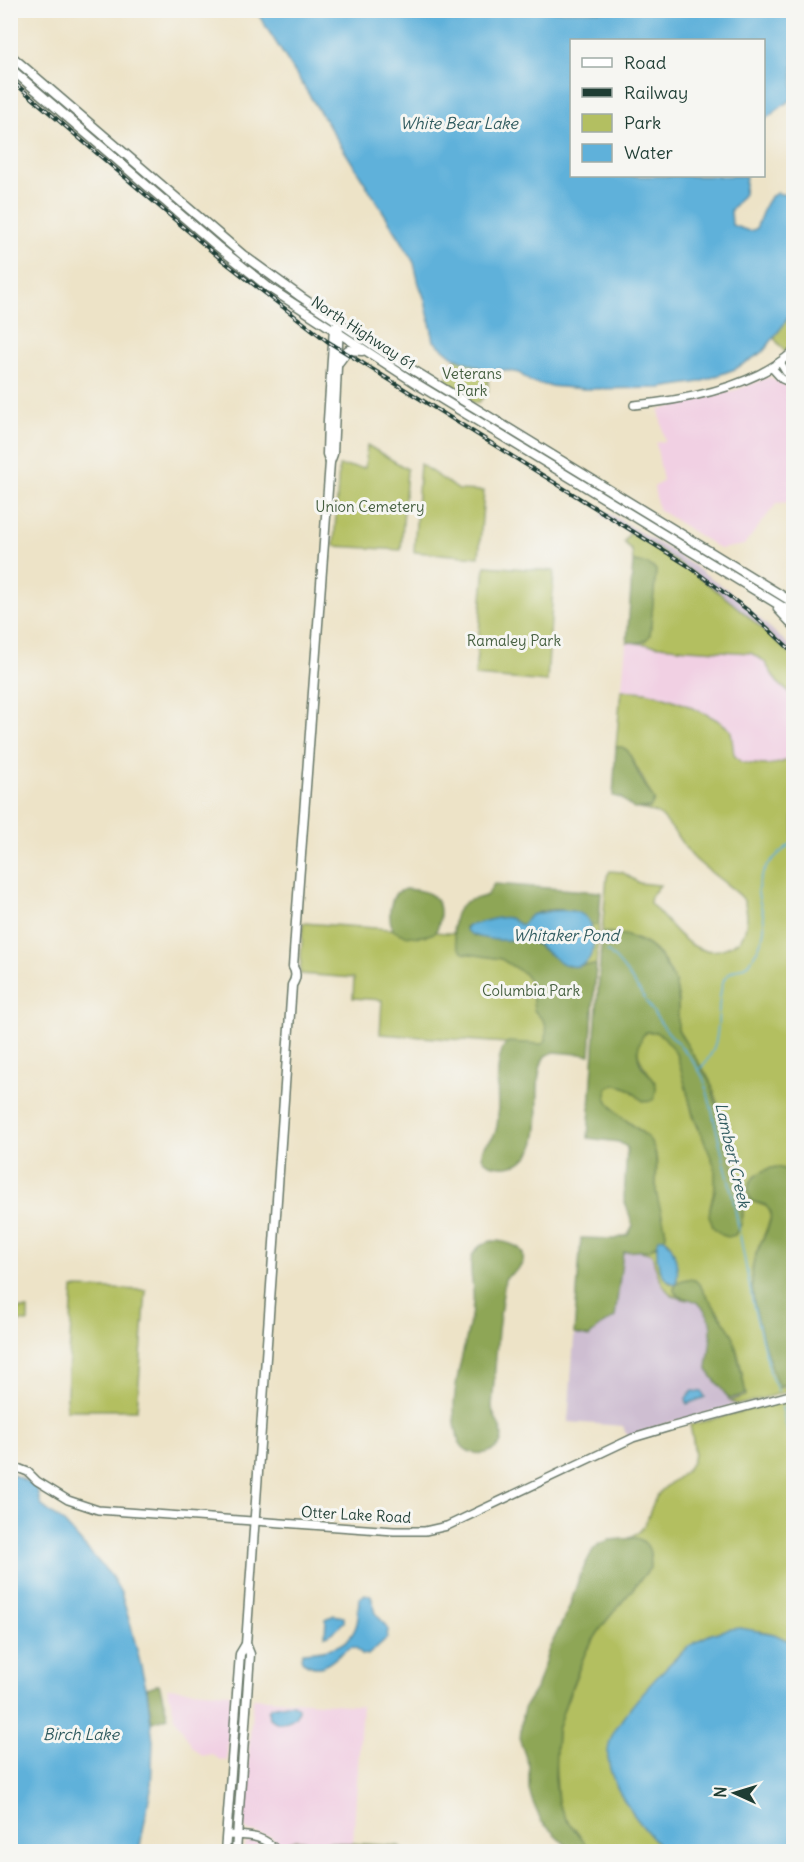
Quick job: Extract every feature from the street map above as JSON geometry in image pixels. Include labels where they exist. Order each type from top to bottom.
[{"type":"main road","name":"North Highway 61","points":[[10,55],[243,255],[337,321],[381,351],[794,603]]},
{"type":"main road","name":"North Highway 61","points":[[10,68],[268,287],[366,353],[794,614]]},
{"type":"main road","points":[[236,1851],[250,1654],[246,1644],[292,985],[289,971],[293,967],[330,462],[333,454],[339,364],[337,321]]},
{"type":"main road","points":[[330,462],[327,454],[328,420],[337,333]]},
{"type":"main road","points":[[339,364],[349,350],[366,353]]},
{"type":"main road","points":[[770,601],[787,616],[794,626]]},
{"type":"main road","points":[[225,1851],[240,1654],[246,1644]]},
{"type":"street","points":[[634,405],[717,389],[772,368],[794,351]]},
{"type":"street","points":[[780,362],[786,372],[794,378]]},
{"type":"street","points":[[772,368],[782,379],[794,384]]},
{"type":"street","name":"Otter Lake Road","points":[[10,1465],[28,1472],[37,1481],[68,1500],[90,1509],[420,1532],[459,1521],[630,1440],[670,1426],[794,1394]]},
{"type":"street","points":[[227,1835],[264,1839],[279,1851]]},
{"type":"shaded area","points":[[769,377],[793,390],[793,502],[777,503],[744,545],[720,549],[658,509],[654,487],[663,481],[656,443],[665,441],[659,410],[739,389]]},
{"type":"shaded area","points":[[605,511],[679,556],[728,590],[792,648],[793,657],[675,560],[601,515]]},
{"type":"shaded area","points":[[628,620],[793,657],[793,799],[613,789]]},
{"type":"shaded area","points":[[581,1239],[664,1245],[724,1327],[744,1403],[664,1424],[627,1437],[623,1426],[568,1422]]},
{"type":"shaded area","points":[[167,1688],[231,1693],[227,1761],[220,1760],[212,1754],[202,1756],[192,1746],[176,1720]]},
{"type":"shaded area","points":[[253,1698],[362,1706],[353,1844],[293,1840],[286,1844],[286,1851],[271,1837],[248,1831],[245,1828],[243,1823]]},
{"type":"shaded area","points":[[252,1841],[263,1844],[274,1852],[242,1852],[246,1843]]},
{"type":"green space","points":[[793,310],[793,351],[788,356],[774,338]]},
{"type":"green space","name":"Veterans Park","points":[[457,357],[488,371],[488,392],[478,403],[473,403],[443,383]]},
{"type":"green space","name":"Union Cemetery","points":[[367,445],[407,469],[401,550],[334,546],[339,466],[365,468]]},
{"type":"green space","name":"Union Cemetery","points":[[420,464],[459,490],[484,491],[479,557],[414,552]]},
{"type":"green space","points":[[630,532],[715,590],[793,657],[793,696],[777,682],[764,661],[751,653],[635,643],[645,641],[650,635],[656,570],[648,564],[633,562],[632,551],[624,542]]},
{"type":"green space","points":[[633,562],[648,564],[656,570],[650,635],[646,640],[637,643],[627,642]]},
{"type":"green space","name":"Ramaley Park","points":[[485,566],[554,571],[547,682],[475,676]]},
{"type":"green space","points":[[621,690],[665,697],[691,707],[725,725],[731,731],[734,755],[741,762],[768,765],[788,760],[793,756],[793,1174],[777,1169],[760,1173],[750,1184],[748,1192],[751,1201],[768,1207],[771,1215],[753,1264],[755,1309],[779,1388],[793,1384],[793,1390],[742,1404],[730,1401],[746,1396],[736,1346],[726,1324],[698,1286],[688,1279],[677,1283],[672,1250],[668,1240],[663,1238],[666,1233],[656,1192],[657,1163],[653,1146],[643,1133],[616,1112],[606,1097],[607,1088],[616,1085],[633,1091],[643,1100],[654,1099],[656,1090],[654,1082],[641,1061],[638,1053],[639,1044],[644,1033],[656,1032],[665,1037],[679,1062],[693,1116],[713,1160],[716,1177],[710,1212],[714,1227],[722,1235],[743,1217],[743,1207],[716,1099],[707,1075],[680,1034],[677,1024],[678,1006],[674,979],[664,961],[641,941],[602,932],[607,876],[610,871],[622,872],[639,883],[660,885],[651,896],[650,903],[679,935],[700,949],[712,951],[725,948],[740,940],[746,926],[746,909],[743,899],[696,860],[661,816],[638,809],[650,808],[654,800],[628,751],[616,747]]},
{"type":"green space","points":[[616,747],[622,747],[628,751],[654,800],[651,807],[634,809],[621,798],[613,796]]},
{"type":"green space","points":[[494,884],[601,892],[599,925],[591,925],[587,919],[573,912],[548,910],[533,915],[522,925],[505,918],[465,927],[474,936],[504,940],[527,939],[560,961],[596,965],[590,1055],[554,1052],[545,1056],[540,1069],[538,1085],[536,1137],[531,1151],[522,1161],[507,1166],[489,1164],[482,1154],[497,1127],[498,1075],[501,1055],[508,1042],[542,1044],[546,1040],[546,1029],[534,1010],[531,985],[525,974],[501,959],[463,953],[456,942],[453,928],[459,908],[466,901],[487,895]]},
{"type":"green space","points":[[405,889],[430,894],[437,901],[440,907],[440,920],[434,933],[413,936],[402,935],[393,930],[390,916],[392,902],[396,893]]},
{"type":"green space","name":"Columbia Park","points":[[303,923],[592,943],[591,925],[599,925],[590,1049],[380,1034],[382,1000],[353,998],[354,978],[300,974]]},
{"type":"green space","points":[[602,932],[625,935],[648,945],[660,956],[675,981],[678,996],[678,1030],[711,1084],[741,1191],[743,1209],[742,1223],[735,1235],[728,1237],[722,1235],[714,1228],[709,1217],[715,1190],[715,1167],[693,1114],[677,1055],[664,1037],[655,1032],[646,1032],[640,1043],[638,1057],[641,1065],[654,1080],[656,1093],[654,1099],[643,1101],[629,1089],[614,1085],[607,1088],[606,1097],[614,1110],[649,1139],[655,1150],[656,1190],[666,1236],[649,1250],[623,1252],[615,1317],[589,1337],[574,1334],[581,1238],[615,1239],[628,1235],[633,1226],[624,1199],[627,1147],[619,1142],[588,1138]]},
{"type":"green space","points":[[776,1167],[794,1174],[793,1283],[788,1296],[794,1346],[793,1382],[778,1386],[759,1326],[752,1278],[755,1258],[769,1226],[771,1212],[765,1205],[751,1201],[748,1188],[758,1174]]},
{"type":"green space","points":[[492,1241],[504,1242],[521,1250],[523,1260],[520,1267],[505,1279],[498,1330],[492,1407],[500,1428],[501,1442],[493,1450],[480,1454],[466,1450],[461,1445],[455,1421],[454,1404],[473,1303],[472,1257],[480,1246]]},
{"type":"green space","points":[[657,1245],[660,1270],[670,1283],[676,1284],[674,1288],[676,1294],[688,1300],[669,1293],[659,1277],[652,1254],[641,1251]]},
{"type":"green space","points":[[688,1279],[695,1280],[699,1284],[733,1335],[746,1394],[729,1399],[707,1370],[711,1335],[709,1318],[698,1303],[679,1296],[674,1291],[679,1282]]},
{"type":"green space","points":[[73,1288],[146,1290],[137,1410],[66,1410]]},
{"type":"green space","points":[[11,1309],[28,1309],[28,1322],[11,1321]]},
{"type":"green space","points":[[793,1398],[793,1643],[762,1631],[711,1634],[678,1655],[622,1719],[608,1758],[611,1772],[629,1806],[664,1851],[592,1851],[566,1819],[558,1803],[555,1758],[558,1724],[586,1651],[603,1625],[650,1568],[647,1547],[640,1540],[629,1538],[636,1535],[644,1526],[661,1491],[690,1465],[694,1451],[690,1425]]},
{"type":"green space","points":[[636,1538],[641,1540],[649,1550],[650,1568],[603,1625],[586,1651],[557,1730],[555,1777],[558,1803],[566,1819],[592,1851],[572,1851],[541,1821],[532,1800],[529,1789],[529,1766],[520,1741],[522,1716],[525,1706],[536,1689],[549,1649],[593,1550],[599,1544],[610,1540]]},
{"type":"green space","points":[[159,1684],[168,1717],[152,1722],[147,1688]]},
{"type":"green space","points":[[294,1840],[399,1846],[401,1848],[296,1842],[286,1846],[288,1842]]},
{"type":"green space","points":[[291,1844],[406,1851],[286,1851]]},
{"type":"water","name":"White Bear Lake","points":[[256,11],[793,11],[793,98],[765,119],[765,39],[570,39],[570,177],[746,177],[744,194],[731,210],[732,225],[749,231],[756,229],[770,197],[777,193],[786,195],[793,201],[793,310],[763,352],[735,369],[700,382],[660,388],[584,389],[531,382],[519,373],[498,369],[488,371],[452,356],[434,341],[414,263]]},
{"type":"water","name":"Whitaker Pond","points":[[551,911],[576,912],[583,915],[591,925],[593,947],[588,960],[583,964],[576,967],[568,966],[526,939],[485,938],[472,935],[465,929],[468,925],[504,917],[522,925],[531,915]]},
{"type":"water","points":[[664,1238],[671,1247],[676,1260],[675,1284],[665,1277],[659,1267],[657,1242]]},
{"type":"water","points":[[693,1391],[702,1392],[705,1397],[687,1404],[686,1398]]},
{"type":"water","name":"Birch Lake","points":[[10,1473],[36,1486],[41,1505],[65,1524],[112,1577],[121,1593],[147,1691],[153,1741],[151,1789],[139,1851],[11,1851]]},
{"type":"water","points":[[365,1594],[371,1596],[376,1613],[388,1629],[387,1638],[368,1655],[352,1647],[324,1666],[311,1666],[303,1662],[301,1657],[303,1652],[328,1649],[349,1638],[357,1623],[359,1599]]},
{"type":"water","points":[[334,1615],[344,1617],[344,1622],[325,1636],[326,1619]]},
{"type":"water","points":[[740,1628],[774,1634],[793,1643],[793,1851],[664,1851],[629,1808],[615,1783],[608,1758],[610,1741],[630,1709],[653,1681],[679,1656],[710,1634]]},
{"type":"water","points":[[293,1704],[298,1708],[296,1715],[289,1721],[278,1723],[269,1718],[268,1711],[271,1707]]},
{"type":"waterway","points":[[700,1069],[709,1058],[717,1036],[719,1003],[724,979],[731,972],[749,964],[762,937],[764,920],[758,896],[760,879],[770,863],[794,841]]},
{"type":"waterway","name":"Lambert Creek","points":[[607,951],[615,958],[663,1026],[691,1059],[705,1082],[733,1198],[753,1304],[771,1376],[778,1391]]},
{"type":"waterway","name":"Lambert Creek","points":[[782,1407],[794,1457]]},
{"type":"railway","points":[[10,79],[222,260],[327,341],[687,565],[749,611],[794,653]]}]
